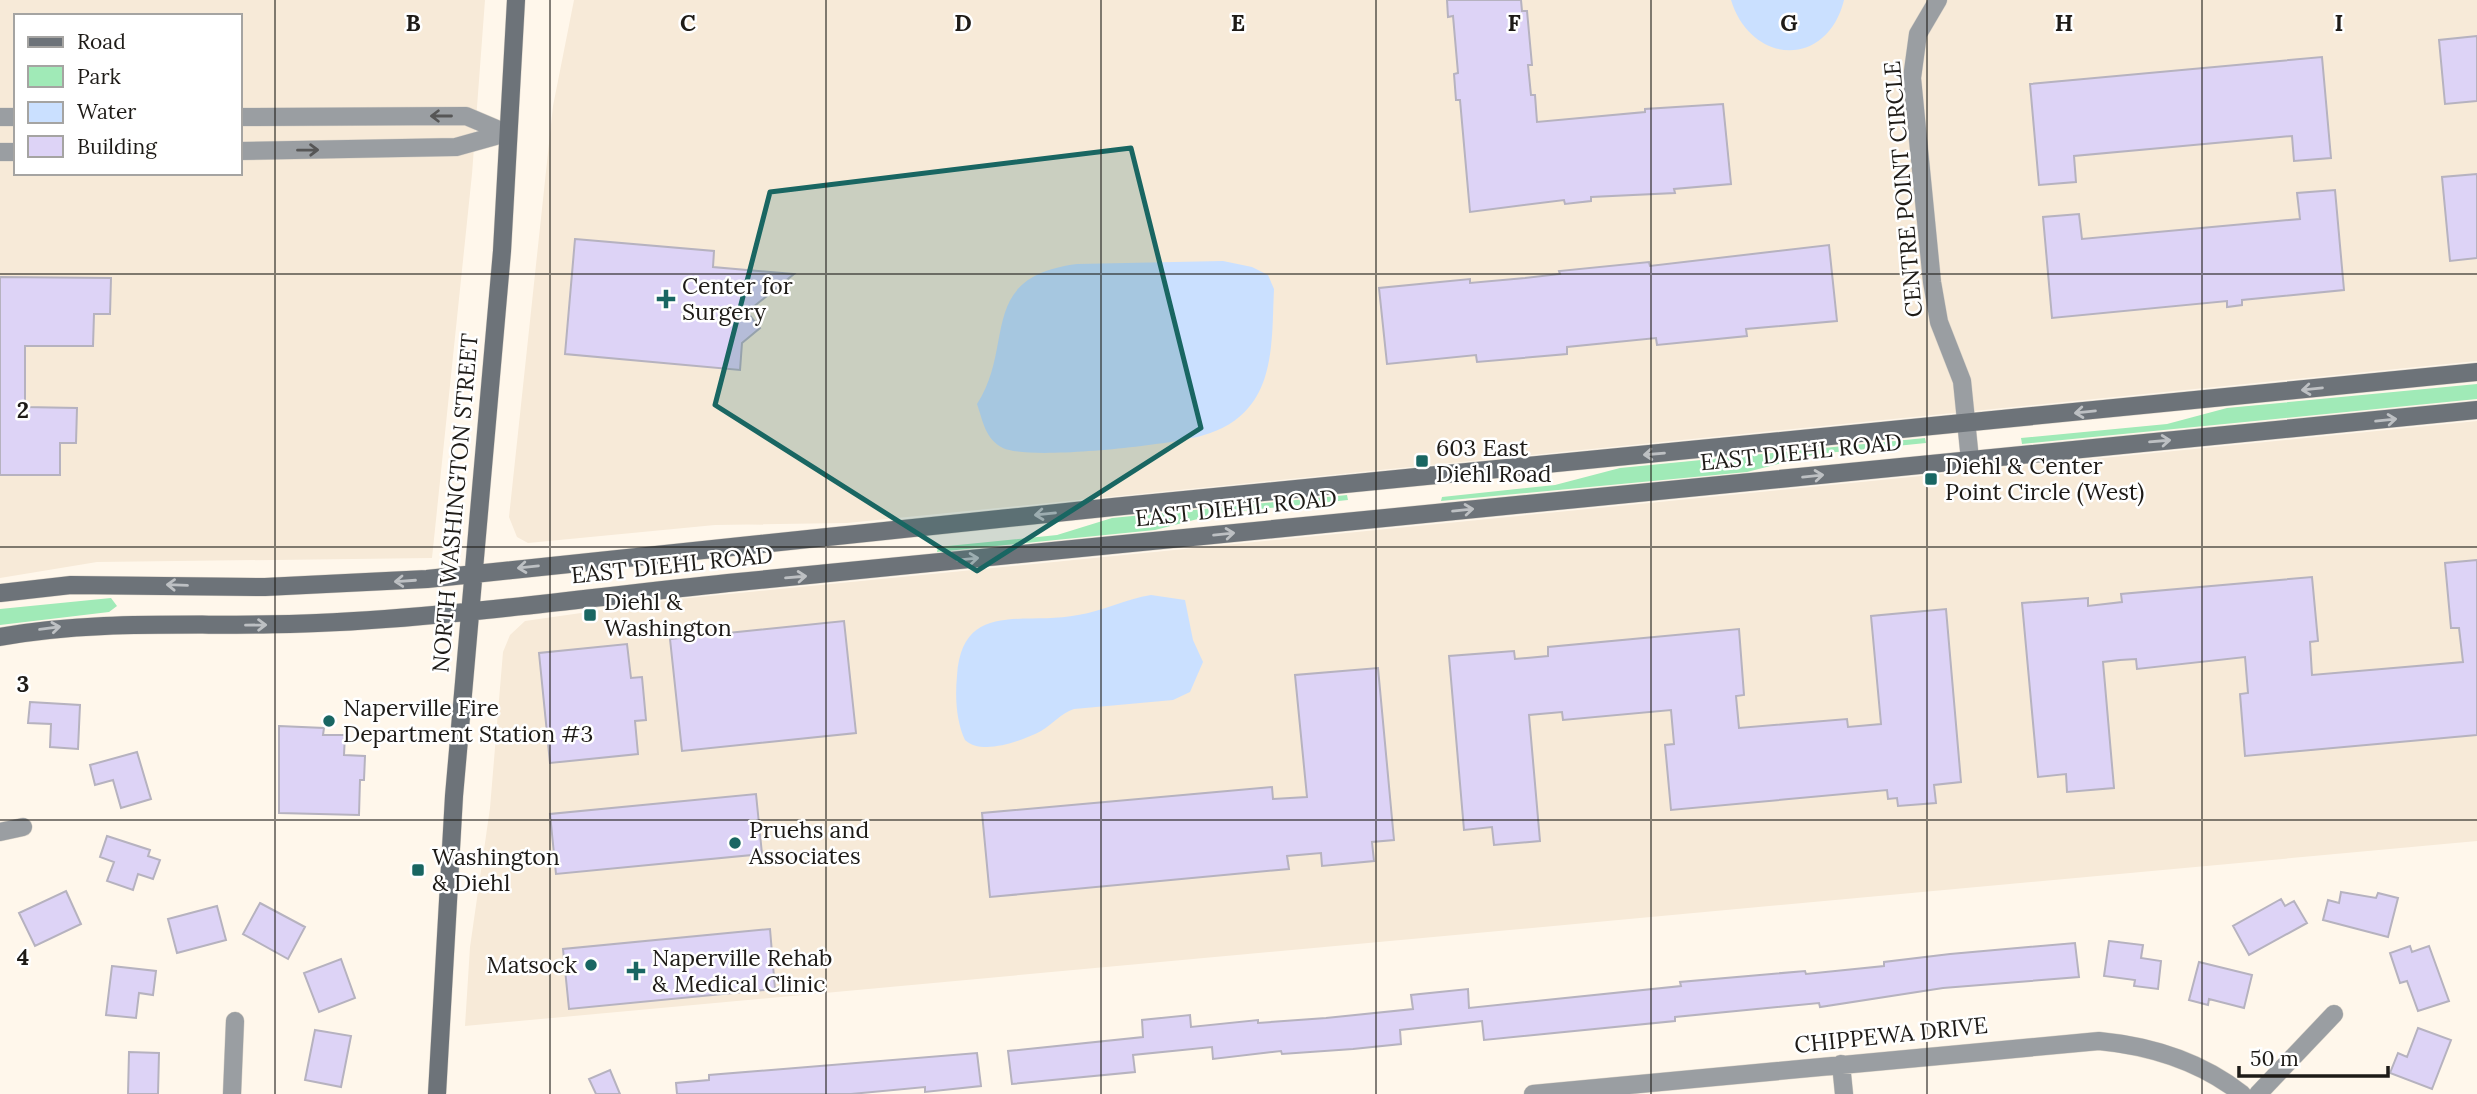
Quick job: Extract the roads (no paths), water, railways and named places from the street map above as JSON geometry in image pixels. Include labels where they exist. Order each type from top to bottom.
[{"type":"street","name":"NORTH WASHINGTON STREET","points":[[437,1094],[440,994],[468,613],[502,251],[506,133],[516,0]]},
{"type":"street","name":"CENTRE POINT CIRCLE","points":[[1938,0],[1918,34],[1912,78],[1932,282],[1940,323],[1960,373],[1970,460]]},
{"type":"street","points":[[242,117],[466,116],[506,133]]},
{"type":"street","points":[[242,151],[456,148],[506,133]]},
{"type":"street","name":"EAST DIEHL ROAD","points":[[0,593],[71,585],[265,587],[368,583],[2477,372]]},
{"type":"street","name":"EAST DIEHL ROAD","points":[[0,636],[74,626],[313,624],[468,613],[715,584],[2477,410]]},
{"type":"street","points":[[0,832],[23,827]]},
{"type":"street","points":[[2258,1094],[2334,1014]]},
{"type":"street","points":[[232,1094],[235,1021]]},
{"type":"street","name":"CHIPPEWA DRIVE","points":[[1533,1094],[2099,1041],[2151,1049],[2184,1059],[2242,1094]]},
{"type":"street","points":[[1841,1064],[1844,1094]]},
{"type":"water","points":[[1731,0],[1844,0],[1835,22],[1822,38],[1806,47],[1789,50],[1771,47],[1755,37],[1741,21]]},
{"type":"water","points":[[1223,261],[1252,267],[1268,275],[1274,289],[1272,335],[1264,381],[1249,407],[1234,421],[1217,430],[1188,439],[1102,450],[1018,452],[1003,448],[992,440],[977,404],[995,359],[1004,316],[1011,298],[1024,283],[1045,271],[1077,264]]},
{"type":"water","points":[[1151,595],[1185,600],[1193,640],[1203,662],[1190,692],[1173,700],[1074,709],[1041,731],[1002,745],[981,747],[965,740],[958,717],[956,684],[961,652],[971,636],[984,626],[1000,621],[1078,615]]},
{"type":"place","name":"Center for Surgery","points":[[666,299]]},
{"type":"place","name":"603 East Diehl Road","points":[[1422,461]]},
{"type":"place","name":"Diehl & Center Point Circle (West)","points":[[1931,479]]},
{"type":"place","name":"Diehl & Washington","points":[[590,615]]},
{"type":"place","name":"Naperville Fire Department Station #3","points":[[329,721]]},
{"type":"place","name":"Pruehs and Associates","points":[[735,843]]},
{"type":"place","name":"Washington & Diehl","points":[[418,870]]},
{"type":"place","name":"Matsock","points":[[591,965]]},
{"type":"place","name":"Naperville Rehab & Medical Clinic","points":[[636,971]]}]
